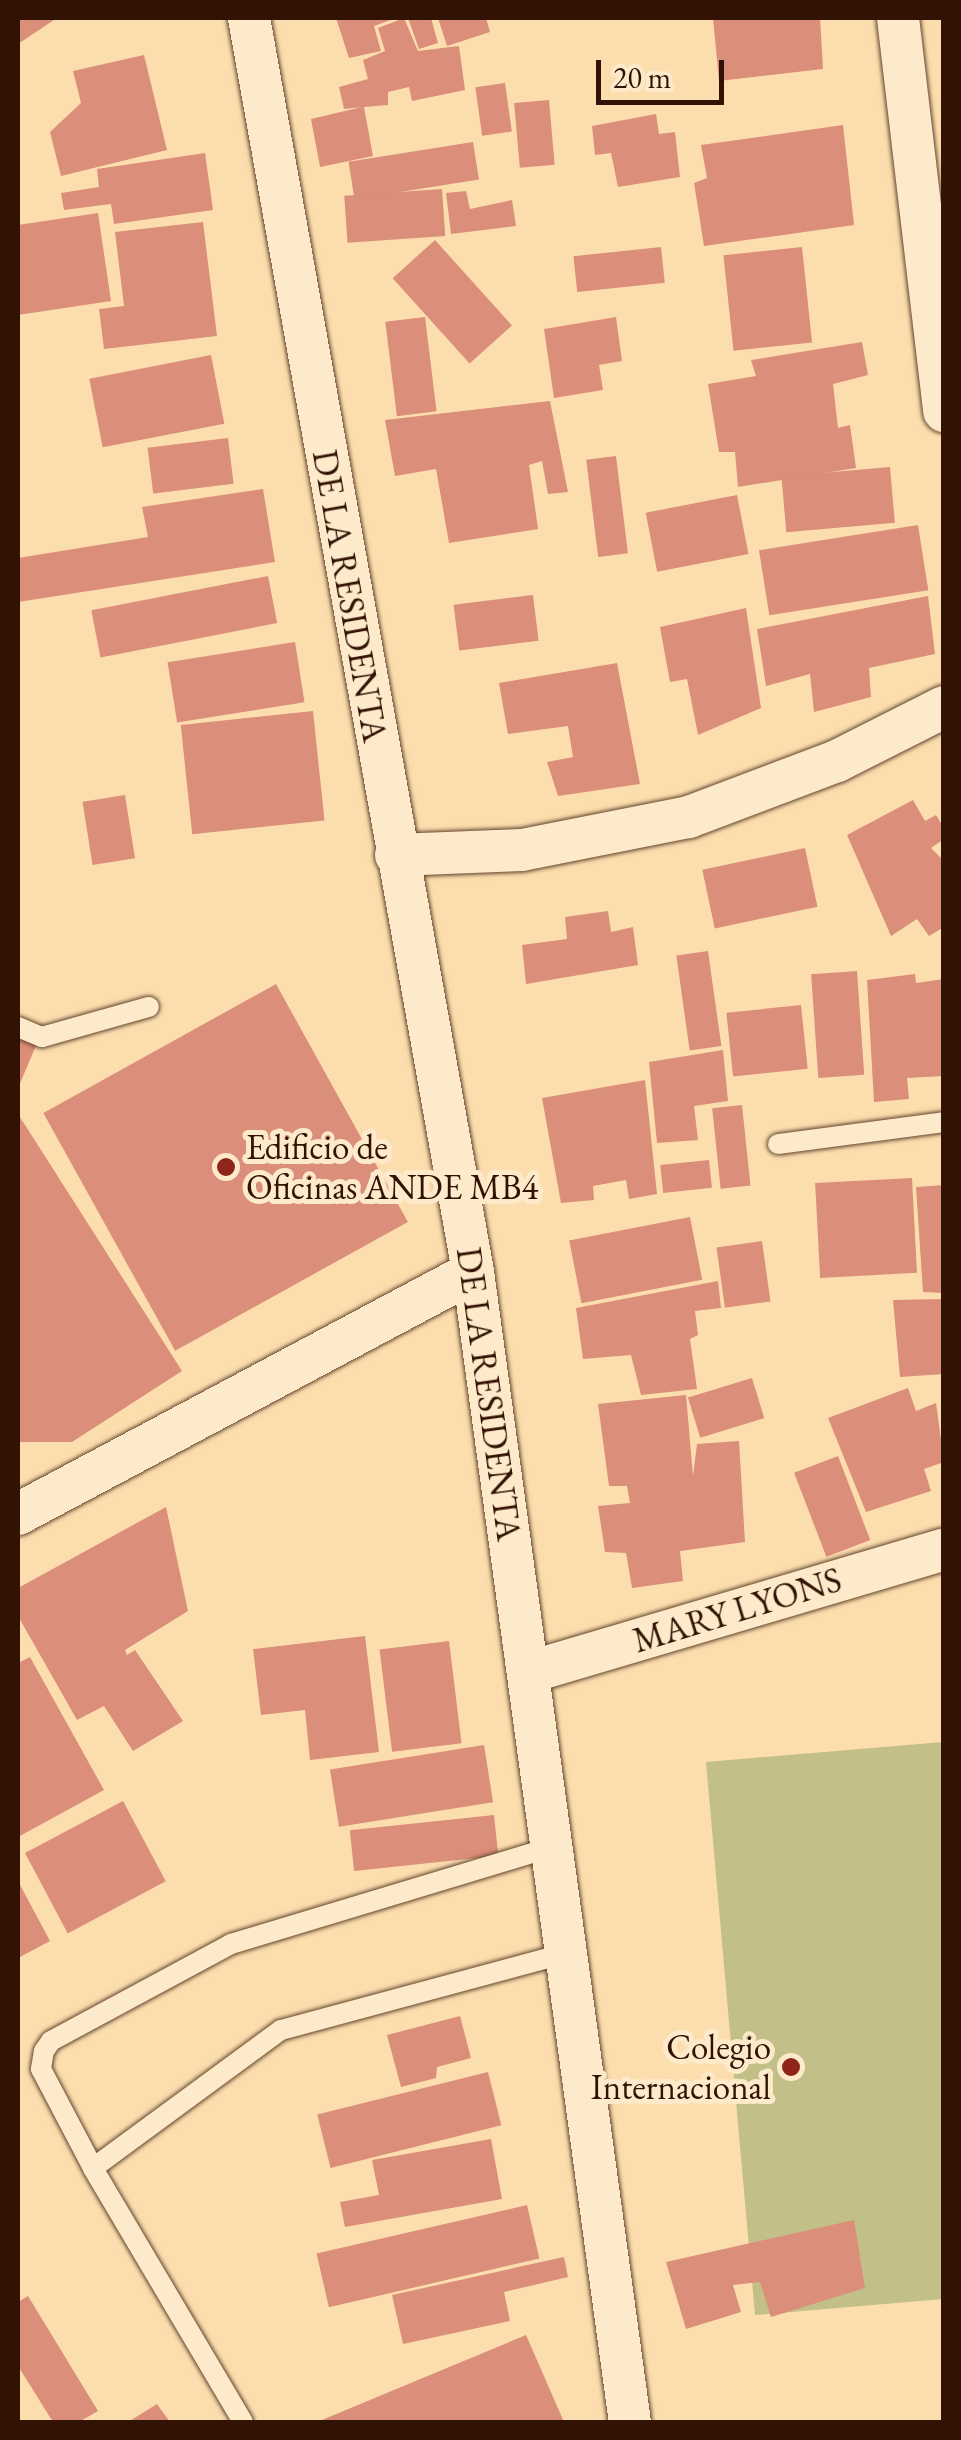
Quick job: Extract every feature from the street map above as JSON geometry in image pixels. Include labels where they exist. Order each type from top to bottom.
[{"type":"street","name":"DE LA RESIDENTA","points":[[249,18],[473,1272],[630,2422]]},
{"type":"street","points":[[898,18],[944,411]]},
{"type":"street","points":[[396,855],[522,850],[689,817],[837,762],[944,707]]},
{"type":"street","points":[[18,1514],[473,1272]]},
{"type":"street","name":"MARY LYONS","points":[[530,1672],[944,1549]]},
{"type":"lane","points":[[18,1028],[42,1037],[149,1007]]},
{"type":"lane","points":[[778,1144],[944,1122]]},
{"type":"lane","points":[[243,2422],[93,2168],[41,2069],[51,2041],[232,1944],[552,1847]]},
{"type":"lane","points":[[93,2168],[281,2030],[567,1953]]},
{"type":"shaded area","points":[[943,1742],[943,2299],[755,2315],[706,1762]]},
{"type":"building","points":[[18,18],[57,18],[18,44]]},
{"type":"building","points":[[336,18],[396,18],[374,26],[381,51],[349,58]]},
{"type":"building","points":[[404,18],[418,51],[459,46],[465,90],[412,101],[409,87],[388,92],[388,105],[364,107],[373,156],[320,167],[311,119],[362,107],[344,109],[339,87],[368,79],[363,60],[385,51],[378,28]]},
{"type":"building","points":[[408,18],[431,18],[438,43],[419,49]]},
{"type":"building","points":[[438,18],[486,18],[490,32],[447,46]]},
{"type":"building","points":[[713,18],[820,18],[823,69],[719,81]]},
{"type":"building","points":[[144,55],[167,150],[61,176],[50,132],[81,103],[73,71]]},
{"type":"building","points":[[505,83],[512,132],[482,136],[475,87]]},
{"type":"building","points":[[549,100],[555,165],[520,168],[514,103]]},
{"type":"building","points":[[656,114],[659,134],[675,132],[680,177],[618,187],[611,153],[595,155],[592,126]]},
{"type":"building","points":[[843,125],[854,225],[704,246],[694,183],[707,178],[701,145]]},
{"type":"building","points":[[473,142],[479,180],[354,199],[349,162]]},
{"type":"building","points":[[205,153],[213,210],[114,224],[111,204],[64,210],[61,193],[99,187],[97,169]]},
{"type":"building","points":[[442,189],[445,236],[348,243],[344,196]]},
{"type":"building","points":[[466,191],[470,209],[512,200],[516,226],[451,234],[446,193]]},
{"type":"building","points":[[98,213],[111,301],[18,315],[18,225]]},
{"type":"building","points":[[203,222],[217,336],[104,349],[99,309],[124,306],[115,232]]},
{"type":"building","points":[[435,240],[512,325],[470,364],[393,278]]},
{"type":"building","points":[[661,247],[665,283],[577,292],[573,256]]},
{"type":"building","points":[[802,247],[812,342],[733,351],[723,255]]},
{"type":"building","points":[[425,317],[437,411],[397,416],[385,322]]},
{"type":"building","points":[[616,317],[622,361],[599,365],[603,390],[554,398],[544,329]]},
{"type":"building","points":[[862,342],[868,375],[833,384],[838,428],[850,425],[856,468],[738,487],[735,452],[719,452],[708,384],[756,376],[751,360]]},
{"type":"building","points":[[211,355],[224,424],[103,447],[89,379]]},
{"type":"building","points":[[550,401],[568,492],[548,494],[542,461],[529,465],[538,529],[449,543],[436,469],[395,476],[385,420]]},
{"type":"building","points":[[228,438],[234,484],[153,494],[148,448]]},
{"type":"building","points":[[616,456],[628,553],[598,557],[586,460]]},
{"type":"building","points":[[890,467],[895,523],[786,532],[781,476]]},
{"type":"building","points":[[263,489],[275,562],[18,602],[18,558],[148,537],[142,507]]},
{"type":"building","points":[[737,495],[748,554],[657,572],[646,513]]},
{"type":"building","points":[[918,525],[928,590],[769,615],[759,550]]},
{"type":"building","points":[[268,576],[277,623],[100,657],[91,610]]},
{"type":"building","points":[[533,595],[539,641],[459,650],[454,605]]},
{"type":"building","points":[[928,596],[935,654],[869,668],[871,697],[814,712],[810,674],[766,686],[757,629]]},
{"type":"building","points":[[746,608],[761,708],[698,735],[687,679],[670,682],[660,627]]},
{"type":"building","points":[[295,642],[305,702],[177,722],[168,662]]},
{"type":"building","points":[[617,663],[640,784],[558,796],[547,762],[573,757],[568,726],[508,734],[499,683]]},
{"type":"building","points":[[313,711],[324,820],[192,834],[181,725]]},
{"type":"building","points":[[125,795],[135,858],[93,865],[83,802]]},
{"type":"building","points":[[913,800],[925,821],[936,815],[944,828],[944,839],[931,848],[944,861],[944,927],[929,936],[917,919],[891,936],[847,835]]},
{"type":"building","points":[[805,848],[817,907],[715,929],[702,870]]},
{"type":"building","points":[[608,911],[611,932],[633,927],[638,965],[526,984],[522,945],[567,939],[565,917]]},
{"type":"building","points":[[708,951],[721,1046],[690,1051],[676,955]]},
{"type":"building","points":[[857,971],[864,1075],[818,1078],[811,974]]},
{"type":"building","points":[[915,974],[916,983],[944,979],[944,1076],[907,1078],[909,1099],[874,1102],[867,980]]},
{"type":"building","name":"Edificio de Oficinas ANDE MB4","points":[[276,984],[408,1222],[175,1351],[43,1113]]},
{"type":"building","points":[[801,1005],[808,1069],[733,1076],[726,1013]]},
{"type":"building","points":[[18,1031],[38,1041],[18,1088]]},
{"type":"building","points":[[723,1050],[728,1101],[694,1106],[698,1140],[657,1143],[649,1062]]},
{"type":"building","points":[[645,1080],[657,1194],[629,1199],[626,1180],[593,1186],[594,1200],[561,1203],[542,1098]]},
{"type":"building","points":[[742,1105],[750,1186],[721,1189],[712,1108]]},
{"type":"building","points":[[18,1114],[182,1371],[72,1442],[18,1442]]},
{"type":"building","points":[[709,1160],[712,1188],[663,1193],[660,1165]]},
{"type":"building","points":[[912,1178],[917,1273],[820,1278],[815,1183]]},
{"type":"building","points":[[944,1185],[944,1293],[923,1292],[916,1187]]},
{"type":"building","points":[[690,1217],[702,1280],[581,1303],[569,1240]]},
{"type":"building","points":[[762,1241],[770,1301],[725,1308],[716,1247]]},
{"type":"building","points":[[718,1281],[721,1308],[695,1311],[698,1335],[690,1339],[697,1389],[641,1395],[631,1355],[583,1359],[576,1308]]},
{"type":"building","points":[[944,1299],[944,1374],[900,1377],[893,1300]]},
{"type":"building","points":[[752,1378],[764,1418],[700,1438],[688,1398]]},
{"type":"building","points":[[908,1388],[916,1411],[936,1403],[944,1462],[924,1469],[931,1491],[866,1512],[828,1418]]},
{"type":"building","points":[[686,1395],[693,1476],[697,1444],[739,1441],[745,1542],[680,1551],[683,1581],[632,1588],[626,1553],[605,1552],[598,1506],[630,1503],[627,1486],[609,1486],[598,1404]]},
{"type":"building","points":[[838,1456],[870,1540],[826,1557],[794,1473]]},
{"type":"building","points":[[166,1507],[188,1611],[125,1650],[127,1655],[135,1650],[183,1721],[133,1751],[104,1706],[77,1720],[18,1616],[18,1588]]},
{"type":"building","points":[[365,1636],[379,1752],[310,1760],[305,1710],[261,1715],[253,1649]]},
{"type":"building","points":[[449,1641],[462,1743],[392,1752],[380,1650]]},
{"type":"building","points":[[30,1657],[104,1790],[18,1837],[18,1663]]},
{"type":"building","points":[[484,1745],[493,1802],[339,1827],[330,1769]]},
{"type":"building","points":[[123,1801],[166,1881],[68,1933],[25,1853]]},
{"type":"building","points":[[494,1815],[498,1856],[354,1871],[350,1830]]},
{"type":"building","points":[[18,1881],[50,1941],[18,1958]]},
{"type":"building","points":[[460,2016],[471,2058],[437,2067],[436,2078],[401,2087],[387,2035]]},
{"type":"building","points":[[488,2072],[501,2125],[331,2168],[317,2115]]},
{"type":"building","points":[[491,2139],[502,2199],[345,2227],[340,2202],[379,2195],[372,2160]]},
{"type":"building","points":[[527,2205],[539,2259],[329,2307],[317,2254]]},
{"type":"building","points":[[854,2220],[865,2288],[771,2317],[760,2282],[733,2285],[741,2312],[686,2329],[666,2262]]},
{"type":"building","points":[[564,2257],[568,2277],[504,2292],[510,2321],[403,2344],[392,2295]]},
{"type":"building","points":[[28,2296],[98,2411],[79,2422],[53,2422],[18,2366],[18,2302]]},
{"type":"building","points":[[526,2335],[564,2422],[317,2422]]},
{"type":"building","points":[[157,2404],[170,2422],[128,2422]]},
{"type":"place","name":"Edificio de Oficinas ANDE MB4","points":[[226,1167]]},
{"type":"place","name":"Colegio Internacional","points":[[791,2067]]}]
